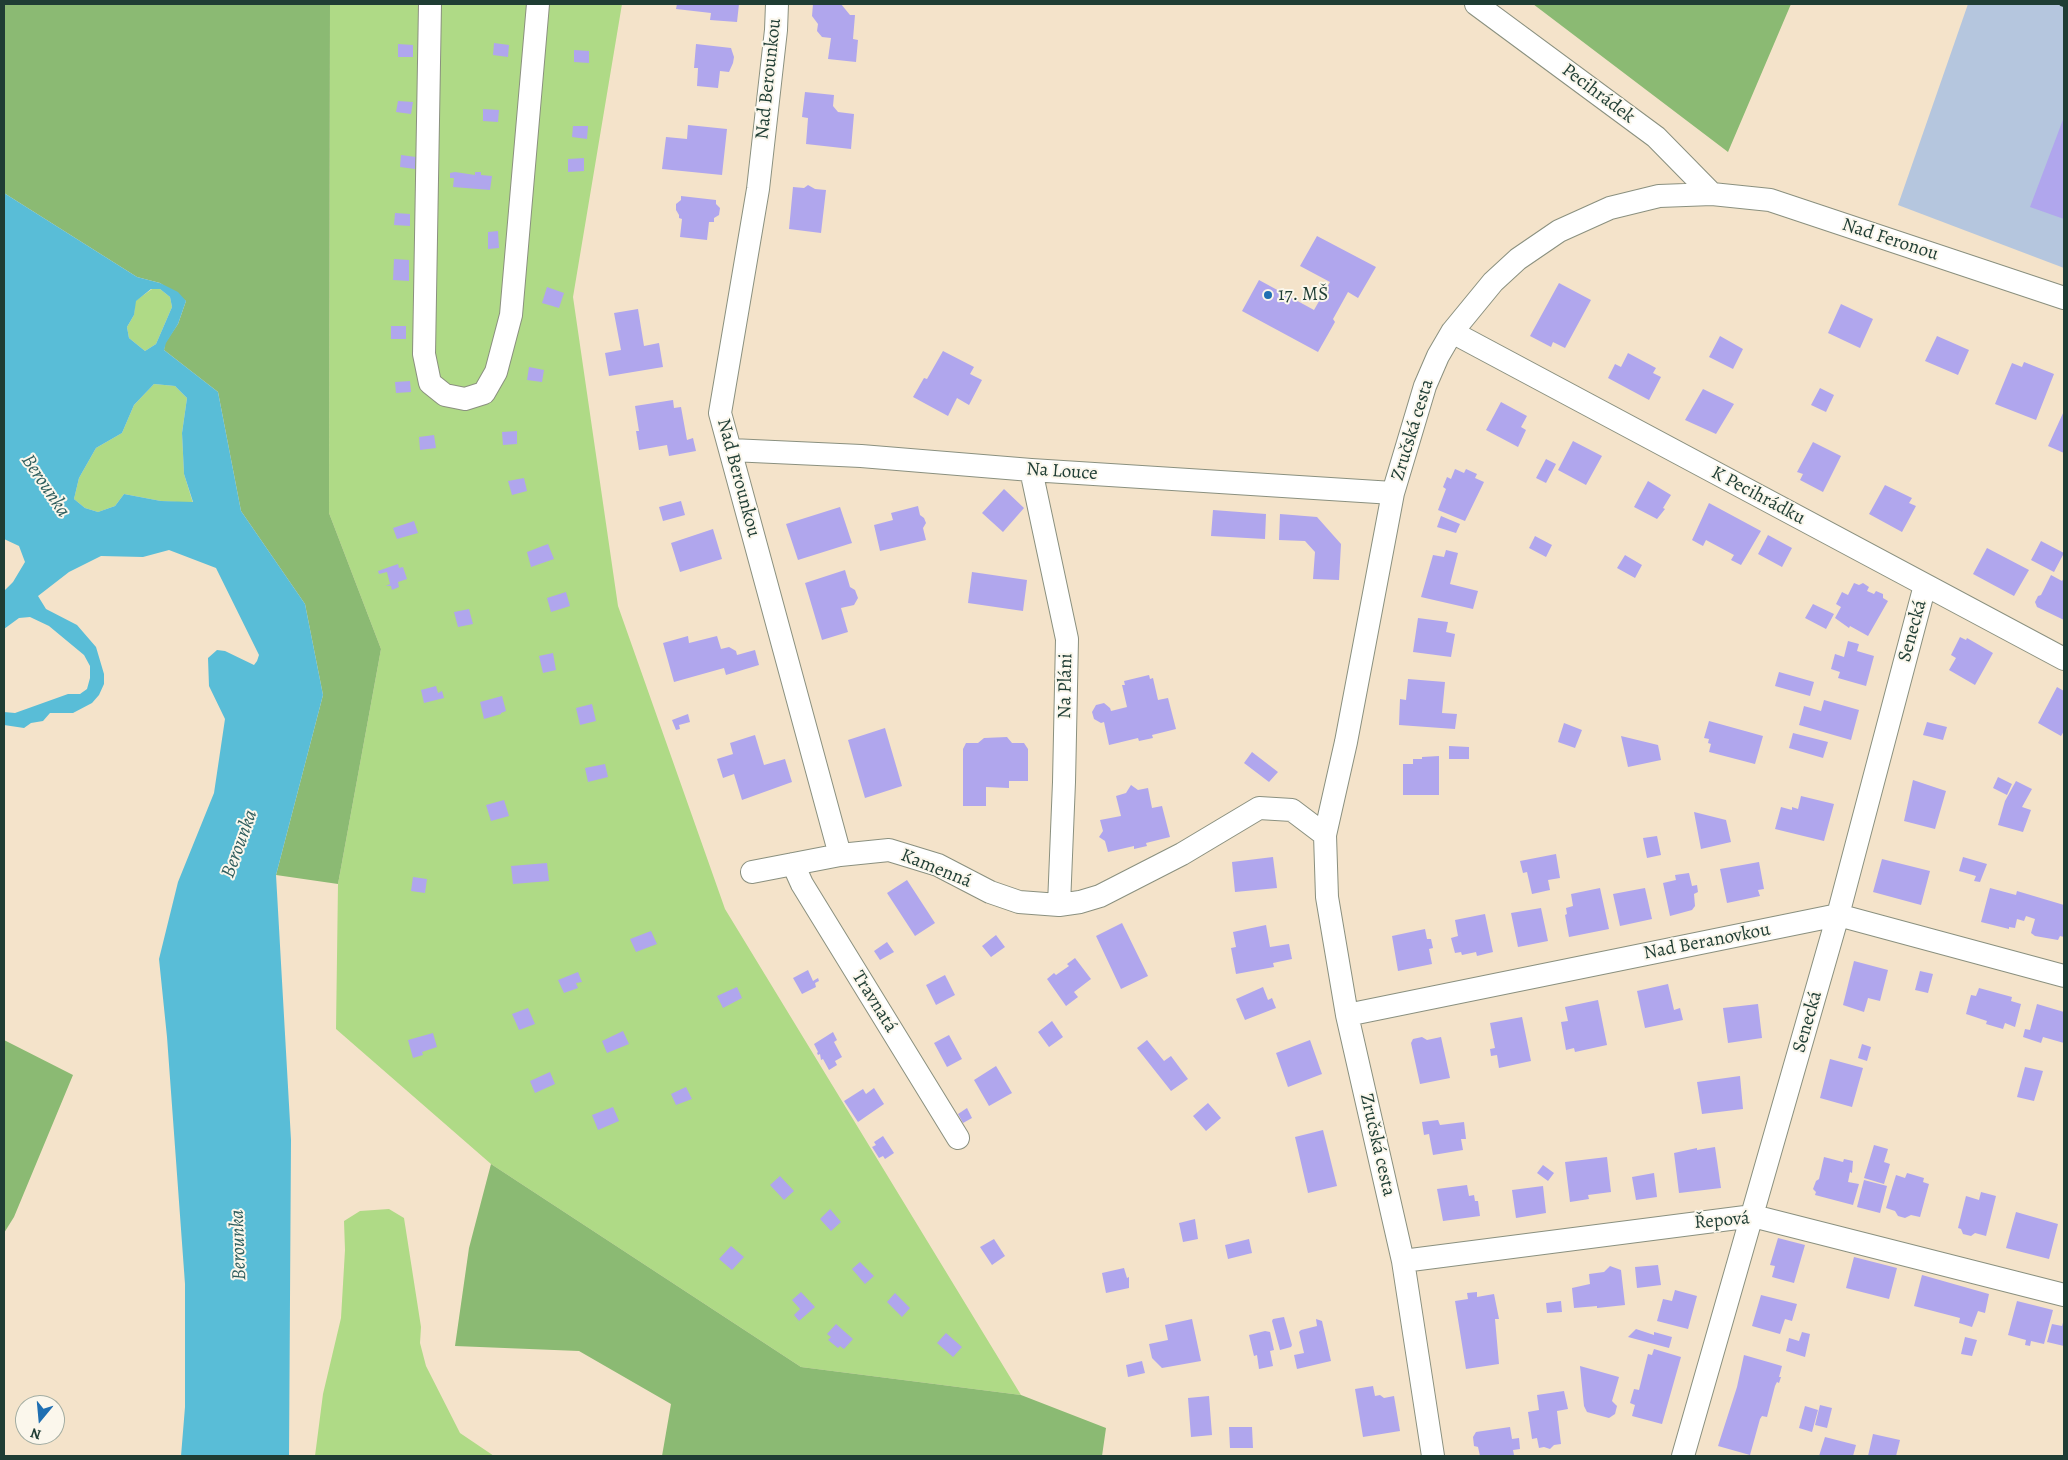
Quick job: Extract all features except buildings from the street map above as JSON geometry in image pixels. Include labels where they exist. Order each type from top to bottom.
[{"type":"street","points":[[430,4],[424,354],[430,383],[445,395],[465,399],[484,393],[496,372],[511,315],[538,4]]},
{"type":"street","name":"Nad Berounkou","points":[[777,4],[776,30],[758,189],[720,413],[840,855]]},
{"type":"street","name":"Pecihrádek","points":[[1476,4],[1656,137],[1712,194]]},
{"type":"street","name":"Nad Feronou","points":[[1712,194],[1770,200],[2064,298]]},
{"type":"street","name":"Zručská cesta","points":[[1433,1456],[1403,1261],[1347,1015],[1326,897],[1325,835],[1346,742],[1393,493],[1424,386],[1452,332],[1493,282],[1518,259],[1559,231],[1610,208],[1659,196],[1712,194]]},
{"type":"street","name":"K Pecihrádku","points":[[1452,332],[2064,659]]},
{"type":"street","name":"Na Louce","points":[[731,450],[861,456],[1031,470],[1393,493]]},
{"type":"street","name":"Na Pláni","points":[[1031,470],[1067,639],[1059,905]]},
{"type":"street","name":"Senecká","points":[[1683,1456],[1838,915],[1926,585]]},
{"type":"street","points":[[1059,905],[1080,902],[1100,896],[1182,854],[1258,808],[1292,810],[1325,835]]},
{"type":"street","name":"Kamenná","points":[[752,872],[840,855],[889,850],[938,865],[990,892],[1019,902],[1059,905]]},
{"type":"street","name":"Travnatá","points":[[793,864],[802,884],[958,1138]]},
{"type":"street","name":"Nad Beranovkou","points":[[1347,1015],[1838,915],[2064,976]]},
{"type":"street","name":"Řepová","points":[[1403,1261],[1753,1216],[2064,1295]]},
{"type":"shaded area","points":[[1968,4],[2064,4],[2064,268],[1898,205]]},
{"type":"green space","points":[[4,4],[330,4],[329,513],[381,649],[338,884],[276,875],[323,695],[305,604],[241,511],[218,392],[164,350],[165,343],[178,324],[186,301],[160,283],[137,277],[4,193]]},
{"type":"green space","points":[[330,4],[622,4],[573,297],[618,606],[725,909],[1021,1395],[801,1367],[491,1164],[336,1029],[338,884],[381,649],[329,513]]},
{"type":"green space","points":[[1533,4],[1791,4],[1728,152]]},
{"type":"green space","points":[[152,289],[160,289],[170,297],[172,307],[156,344],[145,351],[129,338],[127,327],[134,315],[135,301]]},
{"type":"green space","points":[[154,384],[175,386],[187,398],[182,433],[184,474],[193,503],[161,501],[124,494],[115,506],[98,512],[85,508],[74,499],[79,478],[96,448],[122,433],[134,405]]},
{"type":"green space","points":[[4,1040],[73,1075],[14,1217],[4,1233]]},
{"type":"green space","points":[[491,1164],[801,1367],[1021,1395],[1106,1428],[1102,1456],[662,1456],[671,1404],[579,1351],[455,1346],[469,1248]]},
{"type":"green space","points":[[389,1209],[404,1218],[421,1327],[420,1343],[426,1366],[460,1433],[494,1456],[315,1456],[323,1394],[341,1318],[345,1250],[344,1221],[360,1211]]},
{"type":"water","name":"Berounka","points":[[4,193],[137,277],[160,283],[178,292],[186,301],[178,324],[166,343],[164,350],[218,392],[241,511],[305,604],[323,695],[276,875],[291,1140],[289,1456],[181,1456],[185,1407],[185,1284],[167,1037],[159,959],[178,882],[214,793],[225,719],[209,686],[208,658],[217,650],[225,651],[254,665],[259,655],[216,568],[169,550],[143,557],[101,556],[69,572],[38,596],[46,609],[77,625],[96,647],[104,674],[104,684],[99,695],[92,703],[73,713],[50,713],[43,721],[31,723],[24,728],[4,725],[4,712],[15,713],[68,694],[80,694],[87,689],[90,678],[90,666],[84,655],[49,626],[30,617],[19,618],[4,629],[4,591],[13,582],[25,562],[19,546],[4,539]],"holes":[[[151,289],[160,289],[170,297],[172,307],[156,344],[145,351],[129,338],[127,327],[134,315],[136,301]],[[154,384],[175,386],[187,398],[182,433],[184,474],[193,502],[161,501],[124,494],[115,506],[98,512],[85,508],[74,499],[79,478],[96,448],[122,433],[134,405]]]},
{"type":"place","name":"17. MŠ","points":[[1268,295]]}]
